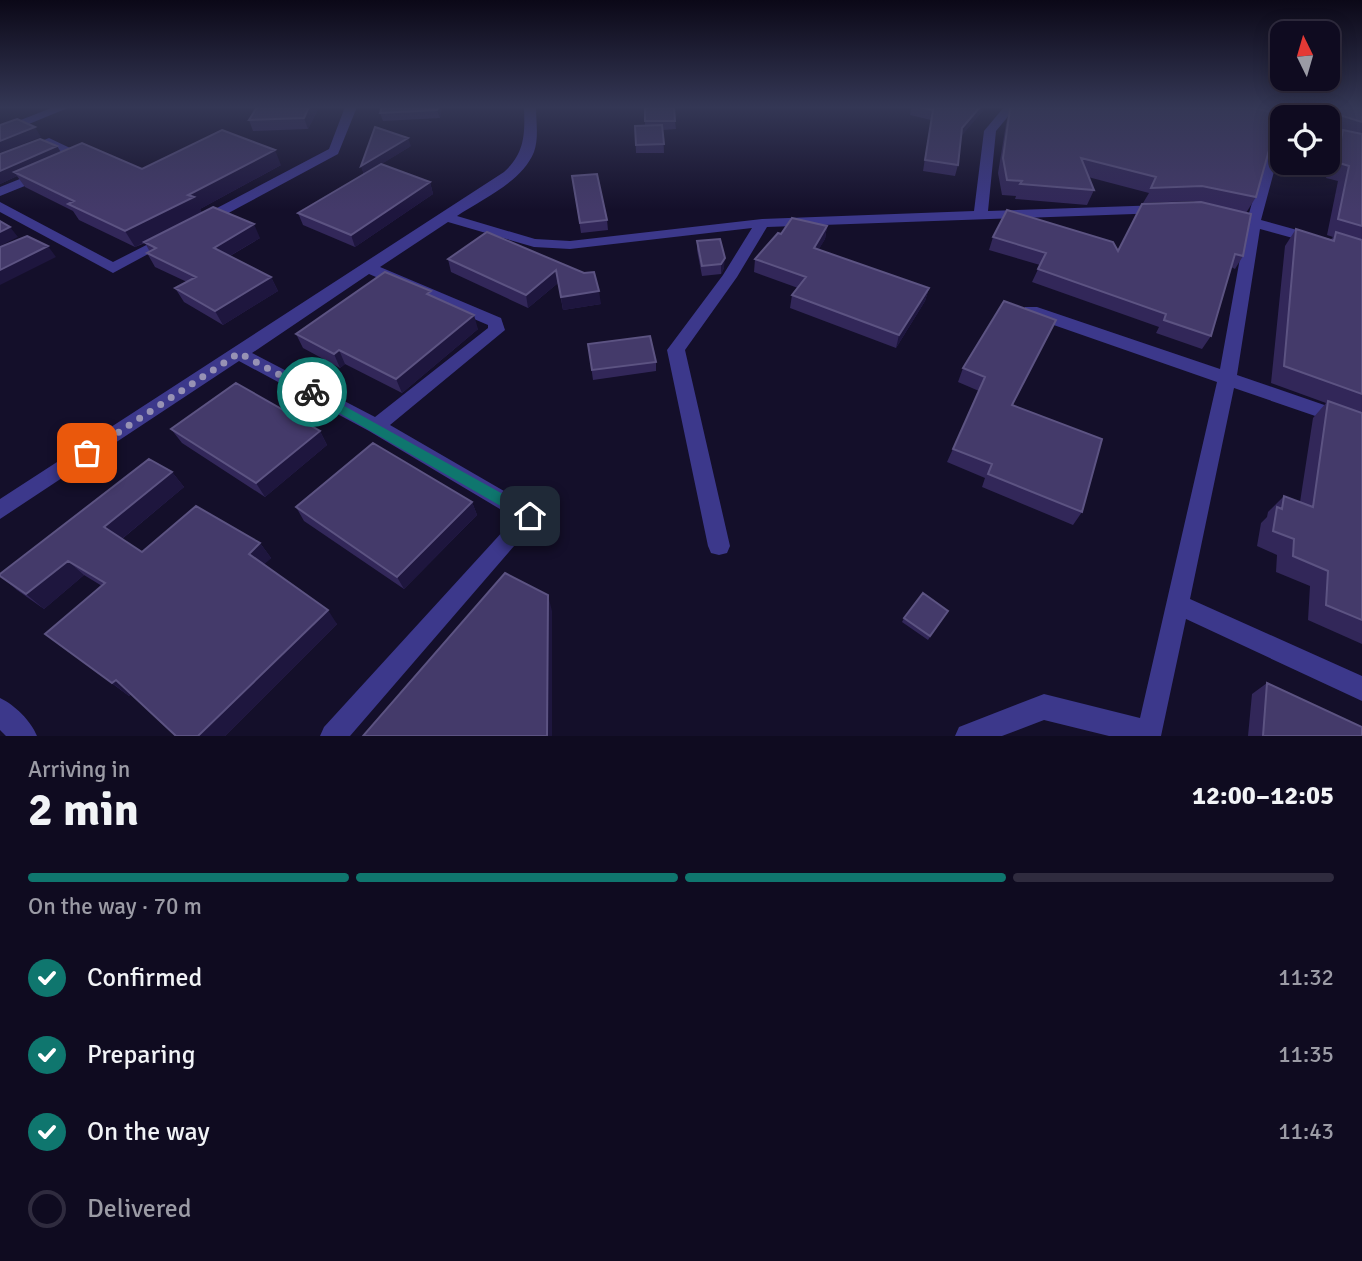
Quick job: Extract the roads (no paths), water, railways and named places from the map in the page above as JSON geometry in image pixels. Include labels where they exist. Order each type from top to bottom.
[{"type":"street","points":[[0,160],[43,141]]},
{"type":"street","points":[[0,206],[113,268],[334,151],[338,141]]},
{"type":"street","points":[[0,510],[446,217],[522,164],[531,141]]},
{"type":"street","points":[[981,214],[989,141]]},
{"type":"street","points":[[0,160],[49,142],[81,156],[0,192]]},
{"type":"street","points":[[968,736],[1044,706],[1150,733],[1227,379],[1254,221],[1270,154]]},
{"type":"street","points":[[446,217],[534,243],[570,246],[762,223],[1180,208]]},
{"type":"street","points":[[1212,212],[1254,221],[1362,253]]},
{"type":"street","points":[[1,225],[19,217]]},
{"type":"street","points":[[719,546],[676,350],[729,277],[762,223]]},
{"type":"street","points":[[28,241],[47,232]]},
{"type":"street","points":[[368,268],[495,322],[497,330],[376,426]]},
{"type":"street","points":[[1020,307],[1362,425]]},
{"type":"street","points":[[239,353],[376,426],[530,516],[333,736]]},
{"type":"street","points":[[1179,605],[1362,689]]},
{"type":"street","points":[[0,711],[24,736]]}]
